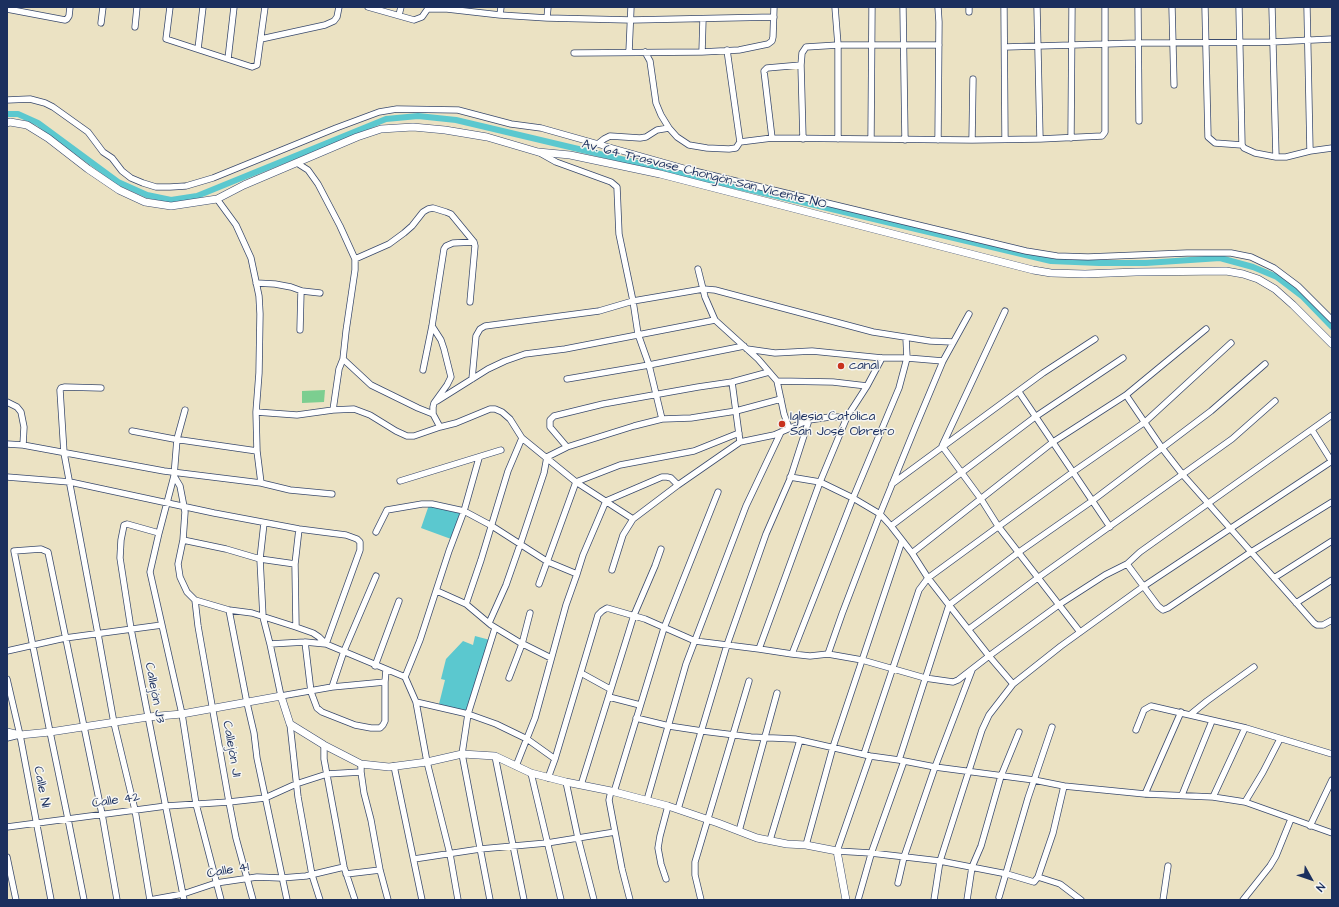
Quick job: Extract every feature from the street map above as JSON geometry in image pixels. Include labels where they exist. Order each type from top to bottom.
[{"type":"street","points":[[7,9],[65,20],[69,16],[70,7]]},
{"type":"street","points":[[101,23],[103,7]]},
{"type":"street","points":[[135,27],[137,7]]},
{"type":"street","points":[[170,7],[166,39],[252,67],[257,65],[265,7]]},
{"type":"street","points":[[198,49],[203,7]]},
{"type":"street","points":[[228,59],[234,7]]},
{"type":"street","points":[[261,39],[334,21],[337,17],[339,7]]},
{"type":"street","points":[[369,7],[414,20],[422,17],[428,8],[547,18],[631,20],[774,18]]},
{"type":"street","points":[[399,15],[400,7]]},
{"type":"street","points":[[500,15],[501,7]]},
{"type":"street","points":[[547,18],[548,7]]},
{"type":"street","points":[[629,52],[631,7]]},
{"type":"street","points":[[574,53],[702,52],[768,44],[772,41],[773,37],[774,7]]},
{"type":"street","points":[[835,7],[838,44],[838,139]]},
{"type":"street","points":[[871,139],[872,7]]},
{"type":"street","points":[[903,7],[905,140]]},
{"type":"street","points":[[938,7],[940,22],[938,140]]},
{"type":"street","points":[[1004,7],[1005,140]]},
{"type":"street","points":[[1037,7],[1040,140]]},
{"type":"street","points":[[1071,138],[1072,7]]},
{"type":"street","points":[[645,52],[650,60],[656,103],[661,115],[669,128],[683,142],[698,147],[734,149],[740,142],[772,138],[1040,140],[1102,136],[1106,132],[1105,7]]},
{"type":"street","points":[[1138,7],[1139,122]]},
{"type":"street","points":[[1172,7],[1174,85]]},
{"type":"street","points":[[1206,7],[1208,137],[1215,143],[1242,145],[1244,148],[1256,153],[1276,157],[1294,155],[1310,150],[1332,148]]},
{"type":"street","points":[[1239,7],[1242,145]]},
{"type":"street","points":[[1272,7],[1276,157]]},
{"type":"street","points":[[1307,7],[1310,150]]},
{"type":"street","points":[[702,52],[703,19]]},
{"type":"street","points":[[1005,47],[1138,43],[1272,42],[1332,39]]},
{"type":"street","points":[[803,139],[801,65],[802,53],[806,47],[838,44],[939,45]]},
{"type":"street","points":[[727,50],[740,142]]},
{"type":"street","points":[[772,138],[764,71],[767,68],[801,65]]},
{"type":"street","points":[[972,79],[972,140]]},
{"type":"street","points":[[7,100],[30,99],[41,101],[53,107],[88,132],[99,147],[112,158],[122,171],[131,178],[156,187],[186,186],[213,178],[379,112],[397,109],[458,110],[511,124],[541,128],[697,172],[1026,251],[1057,256],[1088,257],[1216,253],[1231,253],[1251,257],[1274,268],[1298,286],[1332,320]]},
{"type":"street","name":"Av. 64 Trasvase Chongón-San Vicente NO","points":[[7,123],[10,122],[27,126],[48,138],[88,169],[119,190],[145,202],[171,206],[217,199],[244,185],[357,137],[381,129],[413,127],[445,130],[487,137],[538,152],[570,155],[660,174],[1051,273],[1085,274],[1226,271],[1243,274],[1258,279],[1275,289],[1294,305],[1332,344]]},
{"type":"street","points":[[600,144],[604,139],[610,136],[640,138],[646,137],[657,130],[669,128]]},
{"type":"street","points":[[538,152],[556,162],[611,182],[617,187],[619,234],[633,301],[638,334],[649,365],[662,419]]},
{"type":"street","points":[[297,163],[308,170],[318,184],[355,259],[356,270],[343,359],[339,370],[333,410]]},
{"type":"street","points":[[217,199],[236,224],[251,258],[259,296],[259,373],[256,412],[257,451],[261,484]]},
{"type":"street","points":[[355,259],[394,240],[412,226],[423,212],[433,208],[446,212],[451,214],[474,242],[475,246],[470,302]]},
{"type":"street","points":[[423,370],[432,326],[442,253],[449,244],[474,242]]},
{"type":"street","points":[[698,269],[703,289],[715,320],[746,348],[777,382],[784,414],[789,428]]},
{"type":"street","points":[[256,283],[275,284],[291,287],[301,291],[320,293]]},
{"type":"street","points":[[472,379],[476,336],[480,329],[485,326],[592,312],[633,301],[703,289],[715,290],[873,332],[906,338],[953,342]]},
{"type":"street","points":[[300,330],[301,291]]},
{"type":"street","points":[[942,446],[1005,312]]},
{"type":"street","points":[[828,654],[880,514],[943,361],[969,314]]},
{"type":"street","points":[[434,403],[505,360],[525,354],[566,349],[715,320]]},
{"type":"street","points":[[432,326],[444,349],[451,377],[434,403],[433,414],[440,427]]},
{"type":"street","points":[[912,553],[1053,442],[1126,395],[1206,329]]},
{"type":"street","points":[[792,654],[853,498],[899,388],[907,358],[906,338]]},
{"type":"street","points":[[892,484],[1043,373],[1095,339]]},
{"type":"street","points":[[846,900],[837,851],[919,590],[928,578],[1073,472],[1145,422],[1231,343]]},
{"type":"street","points":[[567,379],[746,348],[775,353],[812,351],[882,358],[907,358],[943,361]]},
{"type":"street","points":[[759,649],[820,482],[847,417],[867,386],[882,358]]},
{"type":"street","points":[[891,526],[1035,416],[1123,358]]},
{"type":"street","points":[[343,359],[371,384],[433,414]]},
{"type":"street","points":[[858,900],[871,853],[901,760],[924,678],[949,605],[1019,552],[1092,501],[1211,411],[1265,364]]},
{"type":"street","points":[[567,447],[550,427],[550,420],[554,416],[603,404],[732,382],[769,372]]},
{"type":"street","points":[[732,382],[740,442]]},
{"type":"street","points":[[777,382],[833,382],[867,386]]},
{"type":"street","points":[[100,388],[61,388],[64,453],[114,723],[135,810],[150,900]]},
{"type":"street","points":[[1019,392],[1110,527]]},
{"type":"street","points":[[1126,395],[1162,448],[1183,475],[1296,603],[1317,625],[1323,625],[1332,620]]},
{"type":"street","points":[[546,457],[567,447],[634,426],[662,419],[691,418],[736,411],[781,399]]},
{"type":"street","points":[[968,629],[1232,439],[1275,401]]},
{"type":"street","points":[[7,402],[17,407],[21,412],[24,427],[23,445]]},
{"type":"street","points":[[256,412],[297,416],[333,410],[354,409],[370,415],[407,436],[414,436],[456,423],[490,409],[495,409],[502,412],[510,419],[522,438],[576,482],[633,519]]},
{"type":"street","points":[[185,410],[177,439],[174,474],[150,572],[182,714],[196,804],[221,900]]},
{"type":"street","points":[[548,778],[598,615],[602,610],[607,608],[634,615],[695,641],[810,656],[828,654],[862,660],[924,678],[953,682],[972,670],[1060,604],[1105,575],[1127,564],[1140,552],[1332,415]]},
{"type":"street","points":[[612,570],[623,535],[633,519],[678,485],[740,442],[774,435],[809,420],[830,417],[847,417]]},
{"type":"street","points":[[678,809],[727,646],[766,534],[790,477],[809,420]]},
{"type":"street","points":[[934,900],[940,861],[985,722],[1013,684],[1080,632],[1144,586],[1332,461],[1312,430]]},
{"type":"street","points":[[132,431],[257,451]]},
{"type":"street","points":[[647,800],[686,664],[746,506],[781,432]]},
{"type":"street","points":[[539,584],[576,482],[620,465],[694,451],[739,433]]},
{"type":"street","points":[[466,604],[492,526],[508,471],[522,438]]},
{"type":"street","points":[[7,444],[23,445],[174,474],[261,484],[290,490],[332,494]]},
{"type":"street","points":[[942,446],[981,499],[998,526],[1060,604],[1080,632]]},
{"type":"street","points":[[400,481],[501,450]]},
{"type":"street","points":[[489,623],[506,585],[520,545],[544,473],[546,457]]},
{"type":"street","points":[[458,900],[450,854],[427,762],[416,702],[405,677],[437,591],[449,551],[464,511],[479,458]]},
{"type":"street","points":[[174,474],[180,486],[185,512],[183,540],[178,564],[180,577],[187,592],[195,600],[229,610],[252,613],[313,633],[326,644]]},
{"type":"street","points":[[7,476],[70,482],[264,523],[357,539],[361,546],[326,644]]},
{"type":"street","points":[[516,766],[539,705],[566,605],[583,555],[606,501],[667,476],[678,485]]},
{"type":"street","points":[[790,477],[820,482],[853,498],[880,514],[912,553],[928,578],[949,605],[1013,684]]},
{"type":"street","points":[[630,900],[609,800],[664,628],[718,492]]},
{"type":"street","points":[[1127,564],[1158,606],[1163,610],[1251,552],[1332,502]]},
{"type":"street","points":[[376,532],[384,513],[390,508],[432,504],[464,511],[492,526],[548,562],[577,574]]},
{"type":"street","points":[[264,523],[260,559],[264,617],[281,696],[290,724],[296,784],[312,875],[320,900]]},
{"type":"street","name":"Callejón J3","points":[[159,534],[127,524],[124,525],[120,558],[130,629],[183,897]]},
{"type":"street","points":[[296,627],[295,564],[299,529]]},
{"type":"street","points":[[183,540],[226,549],[260,559],[295,564]]},
{"type":"street","points":[[806,845],[833,747],[902,541]]},
{"type":"street","points":[[1274,578],[1332,541]]},
{"type":"street","points":[[84,900],[14,552],[41,549],[48,552],[102,814],[117,900]]},
{"type":"street","points":[[581,785],[634,615],[661,549]]},
{"type":"street","points":[[332,687],[344,651],[376,576]]},
{"type":"street","points":[[1296,603],[1332,580]]},
{"type":"street","points":[[437,591],[466,604],[495,628],[522,644],[551,658]]},
{"type":"street","name":"Callejón J1","points":[[195,600],[198,626],[229,802],[246,879],[253,900]]},
{"type":"street","points":[[375,666],[399,601]]},
{"type":"street","points":[[229,610],[246,703],[254,733],[265,798],[281,878],[287,900]]},
{"type":"street","points":[[509,678],[522,644],[530,613]]},
{"type":"street","points":[[7,651],[66,638],[162,625]]},
{"type":"street","points":[[490,900],[462,754],[468,714],[495,628]]},
{"type":"street","points":[[270,644],[305,642],[326,644],[375,666],[405,677]]},
{"type":"street","points":[[305,642],[311,692],[317,708],[322,712],[355,725],[371,728],[380,728],[383,725],[385,721],[386,670]]},
{"type":"street","points":[[1191,714],[1254,667]]},
{"type":"street","points":[[898,884],[904,858],[935,767],[972,670]]},
{"type":"street","points":[[581,673],[610,689]]},
{"type":"street","name":"Calle N1","points":[[7,679],[20,735],[51,900]]},
{"type":"street","points":[[701,900],[695,875],[695,862],[749,681]]},
{"type":"street","points":[[7,738],[148,717],[182,714],[311,692],[332,687],[385,682]]},
{"type":"street","points":[[739,831],[777,693]]},
{"type":"street","points":[[609,697],[640,705]]},
{"type":"street","points":[[416,702],[468,714],[496,724],[527,739],[555,759]]},
{"type":"street","points":[[1136,730],[1144,710],[1151,706],[1191,714],[1212,721],[1245,728],[1332,754]]},
{"type":"street","points":[[1145,794],[1181,712]]},
{"type":"street","points":[[636,718],[668,726],[702,731],[732,735],[800,740],[867,755],[935,767],[1034,780],[1064,786],[1145,794],[1213,797],[1245,802],[1332,833]]},
{"type":"street","points":[[1182,795],[1212,721]]},
{"type":"street","points":[[290,724],[361,768],[389,767],[427,762],[462,754],[495,756],[531,773],[612,791],[668,806],[757,838],[837,851],[871,853],[940,861],[1007,874],[1034,882],[1038,877],[1053,833],[1064,786]]},
{"type":"street","points":[[999,897],[1007,874],[1028,798],[1052,726]]},
{"type":"street","points":[[1213,797],[1245,728]]},
{"type":"street","points":[[7,732],[20,735]]},
{"type":"street","points":[[967,900],[972,867],[981,846],[1001,776],[1019,732]]},
{"type":"street","points":[[1245,802],[1280,739]]},
{"type":"street","points":[[770,840],[800,740]]},
{"type":"street","points":[[324,746],[324,759],[344,867],[355,900]]},
{"type":"street","points":[[495,756],[524,900]]},
{"type":"street","points":[[394,766],[422,900]]},
{"type":"street","points":[[361,768],[364,793],[371,820],[380,870],[388,900]]},
{"type":"street","name":"Calle 42","points":[[7,827],[166,806],[265,798],[296,784],[327,774],[361,768]]},
{"type":"street","points":[[531,773],[561,900]]},
{"type":"street","points":[[1310,826],[1332,780]]},
{"type":"street","points":[[566,782],[578,838],[594,900]]},
{"type":"street","points":[[666,879],[658,848],[668,806]]},
{"type":"street","points":[[1243,900],[1276,856],[1291,819]]},
{"type":"street","points":[[414,859],[480,848],[547,843],[615,832]]},
{"type":"street","points":[[7,857],[16,900]]},
{"type":"street","points":[[1164,900],[1168,866]]},
{"type":"street","name":"Calle 41","points":[[150,900],[183,897],[216,883],[258,877],[281,878],[312,875],[344,867]]},
{"type":"street","points":[[346,874],[380,870]]},
{"type":"street","points":[[1038,877],[1060,884],[1081,900]]},
{"type":"green space","points":[[325,390],[324,402],[302,403],[302,391]]},
{"type":"water","points":[[430,502],[460,512],[451,539],[421,528]]},
{"type":"water","points":[[475,636],[490,640],[467,712],[439,704],[445,680],[441,679],[446,659],[463,641],[473,645]]},
{"type":"waterway","points":[[7,114],[18,114],[38,123],[118,182],[147,195],[171,200],[197,196],[386,119],[418,116],[456,120],[1051,261],[1146,263],[1220,258],[1253,267],[1277,277],[1302,296],[1332,327]]},
{"type":"place","name":"canal","points":[[841,366]]},
{"type":"place","name":"Iglesia Católica San José Obrero","points":[[782,424]]}]
